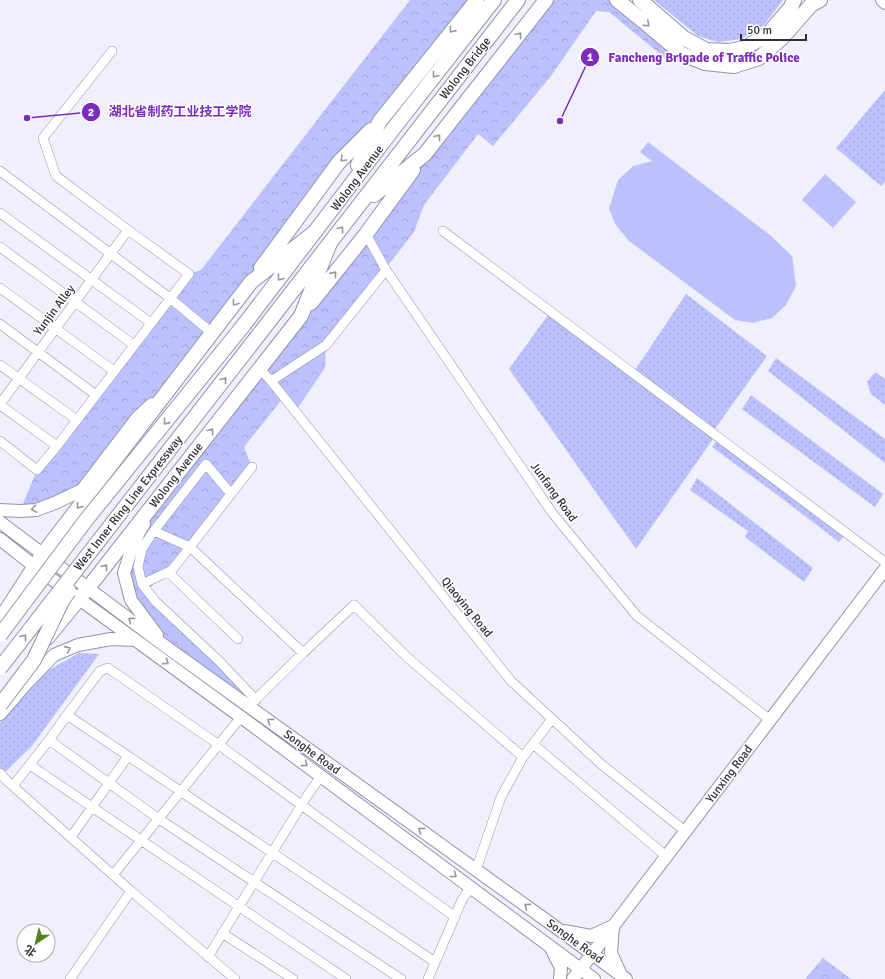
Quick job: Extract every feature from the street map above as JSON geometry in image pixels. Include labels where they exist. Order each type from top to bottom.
[{"type":"highway","points":[[251,282],[339,162],[380,121],[477,0]]},
{"type":"highway","name":"Wolong Bridge","points":[[397,124],[494,0]]},
{"type":"highway","name":"Wolong Bridge","points":[[411,137],[518,0]]},
{"type":"highway","points":[[301,316],[366,234],[425,154],[546,0]]},
{"type":"highway","points":[[617,0],[682,54],[705,63],[734,66],[759,58],[782,39],[811,5],[820,0]]},
{"type":"highway","points":[[640,0],[684,38],[706,50],[729,51],[745,48],[768,34],[793,3]]},
{"type":"highway","points":[[342,198],[380,121]]},
{"type":"highway","name":"Wolong Avenue","points":[[243,326],[397,124]]},
{"type":"highway","name":"Wolong Avenue","points":[[257,337],[411,137]]},
{"type":"highway","points":[[357,209],[425,154]]},
{"type":"highway","name":"Wolong Avenue","points":[[0,620],[38,561],[251,282],[316,231]]},
{"type":"highway","name":"Wolong Avenue","points":[[0,694],[84,594],[301,316],[330,243]]},
{"type":"highway","name":"West Inner Ring Line Expressway","points":[[0,635],[86,520],[243,326]]},
{"type":"highway","name":"West Inner Ring Line Expressway","points":[[0,668],[257,337]]},
{"type":"highway","points":[[0,620],[40,583],[86,520]]},
{"type":"highway","points":[[0,705],[34,660],[62,601],[104,533]]},
{"type":"main road","points":[[882,0],[885,3]]},
{"type":"main road","points":[[0,510],[36,510],[82,490],[137,418],[173,384]]},
{"type":"main road","points":[[160,495],[139,532],[128,557],[124,574],[131,600],[165,646]]},
{"type":"main road","name":"Songhe Road","points":[[0,522],[38,561]]},
{"type":"main road","name":"Songhe Road","points":[[0,539],[38,561],[84,594],[252,703],[476,870],[623,977]]},
{"type":"main road","name":"Yunxing Road","points":[[573,979],[885,569]]},
{"type":"main road","name":"Songhe Road","points":[[84,594],[135,640],[594,979]]},
{"type":"main road","points":[[0,714],[25,685],[54,656],[78,645],[111,639],[135,640]]},
{"type":"main road","points":[[561,931],[591,936],[613,926],[611,953],[623,977]]},
{"type":"main road","points":[[549,945],[561,968],[560,979]]},
{"type":"street","points":[[0,441],[37,470],[96,396],[189,274],[56,176],[43,138],[112,51]]},
{"type":"street","points":[[0,171],[170,298],[212,333]]},
{"type":"street","points":[[0,213],[151,323]]},
{"type":"street","name":"Yunjin Alley","points":[[0,404],[128,230]]},
{"type":"street","points":[[443,231],[885,562]]},
{"type":"street","name":"Junfang Road","points":[[366,234],[386,270],[553,514],[637,616],[770,720]]},
{"type":"street","points":[[0,247],[134,345]]},
{"type":"street","points":[[271,381],[326,345],[386,270]]},
{"type":"street","points":[[0,288],[114,371]]},
{"type":"street","points":[[0,324],[96,396]]},
{"type":"street","points":[[0,365],[77,420]]},
{"type":"street","name":"Qiaoying Road","points":[[260,369],[511,680],[601,764],[685,831]]},
{"type":"street","points":[[0,404],[57,446]]},
{"type":"street","points":[[231,494],[206,464],[154,531],[142,549],[138,567],[142,584],[156,602],[219,661],[252,703],[354,604],[408,658],[523,757]]},
{"type":"street","points":[[142,584],[172,570],[252,467]]},
{"type":"street","points":[[154,531],[190,548],[303,653]]},
{"type":"street","points":[[168,572],[238,639]]},
{"type":"street","points":[[13,786],[100,671],[108,668],[219,745],[454,917]]},
{"type":"street","points":[[67,715],[435,962]]},
{"type":"street","points":[[113,875],[241,717]]},
{"type":"street","points":[[476,870],[501,797],[523,757],[552,719]]},
{"type":"street","points":[[49,740],[159,819],[400,979]]},
{"type":"street","points":[[533,744],[666,856]]},
{"type":"street","points":[[71,837],[128,756]]},
{"type":"street","points":[[30,765],[346,979]]},
{"type":"street","points":[[0,773],[131,891],[235,979]]},
{"type":"street","points":[[208,957],[301,805],[321,776]]},
{"type":"street","points":[[428,979],[454,917],[470,887]]},
{"type":"street","points":[[70,979],[131,891]]},
{"type":"street","points":[[222,933],[293,979]]},
{"type":"street","points":[[208,957],[244,979]]},
{"type":"green space","points":[[410,0],[477,0],[82,490],[20,511],[37,470],[189,274],[201,270]]},
{"type":"green space","points":[[546,0],[617,0],[674,48],[665,58],[609,12],[596,11],[551,76],[493,146],[478,134],[424,205],[414,232],[326,345],[325,368],[295,412],[283,398],[244,447],[252,467],[168,572],[147,590],[256,700],[249,706],[165,646],[131,600],[129,557],[139,532]]},
{"type":"green space","points":[[654,0],[783,0],[764,25],[741,39],[718,42],[698,36]]},
{"type":"green space","points":[[885,90],[885,182],[881,186],[836,148]]},
{"type":"green space","points":[[648,142],[770,235],[792,256],[796,286],[786,305],[772,318],[753,323],[735,320],[629,241],[615,224],[609,209],[618,180],[633,166],[652,161],[640,152]]},
{"type":"green space","points":[[825,174],[856,202],[833,228],[802,200]]},
{"type":"green space","points":[[686,294],[767,356],[712,433],[633,373]]},
{"type":"green space","points":[[548,315],[713,439],[636,549],[509,369]]},
{"type":"green space","points":[[776,358],[885,439],[885,463],[768,371]]},
{"type":"green space","points":[[875,372],[885,379],[885,405],[871,394],[867,382]]},
{"type":"green space","points":[[751,395],[883,494],[875,507],[742,409]]},
{"type":"green space","points":[[719,438],[846,533],[839,542],[712,447]]},
{"type":"green space","points":[[697,478],[813,568],[804,582],[745,537],[748,531],[690,490]]},
{"type":"green space","points":[[79,653],[99,654],[32,746],[0,777],[0,723],[42,674]]},
{"type":"green space","points":[[823,958],[851,979],[805,979]]},
{"type":"place","name":"湖北省制药工业技工学院","points":[[27,118]]},
{"type":"place","name":"Fancheng Brigade of Traffic Police","points":[[560,121]]}]
